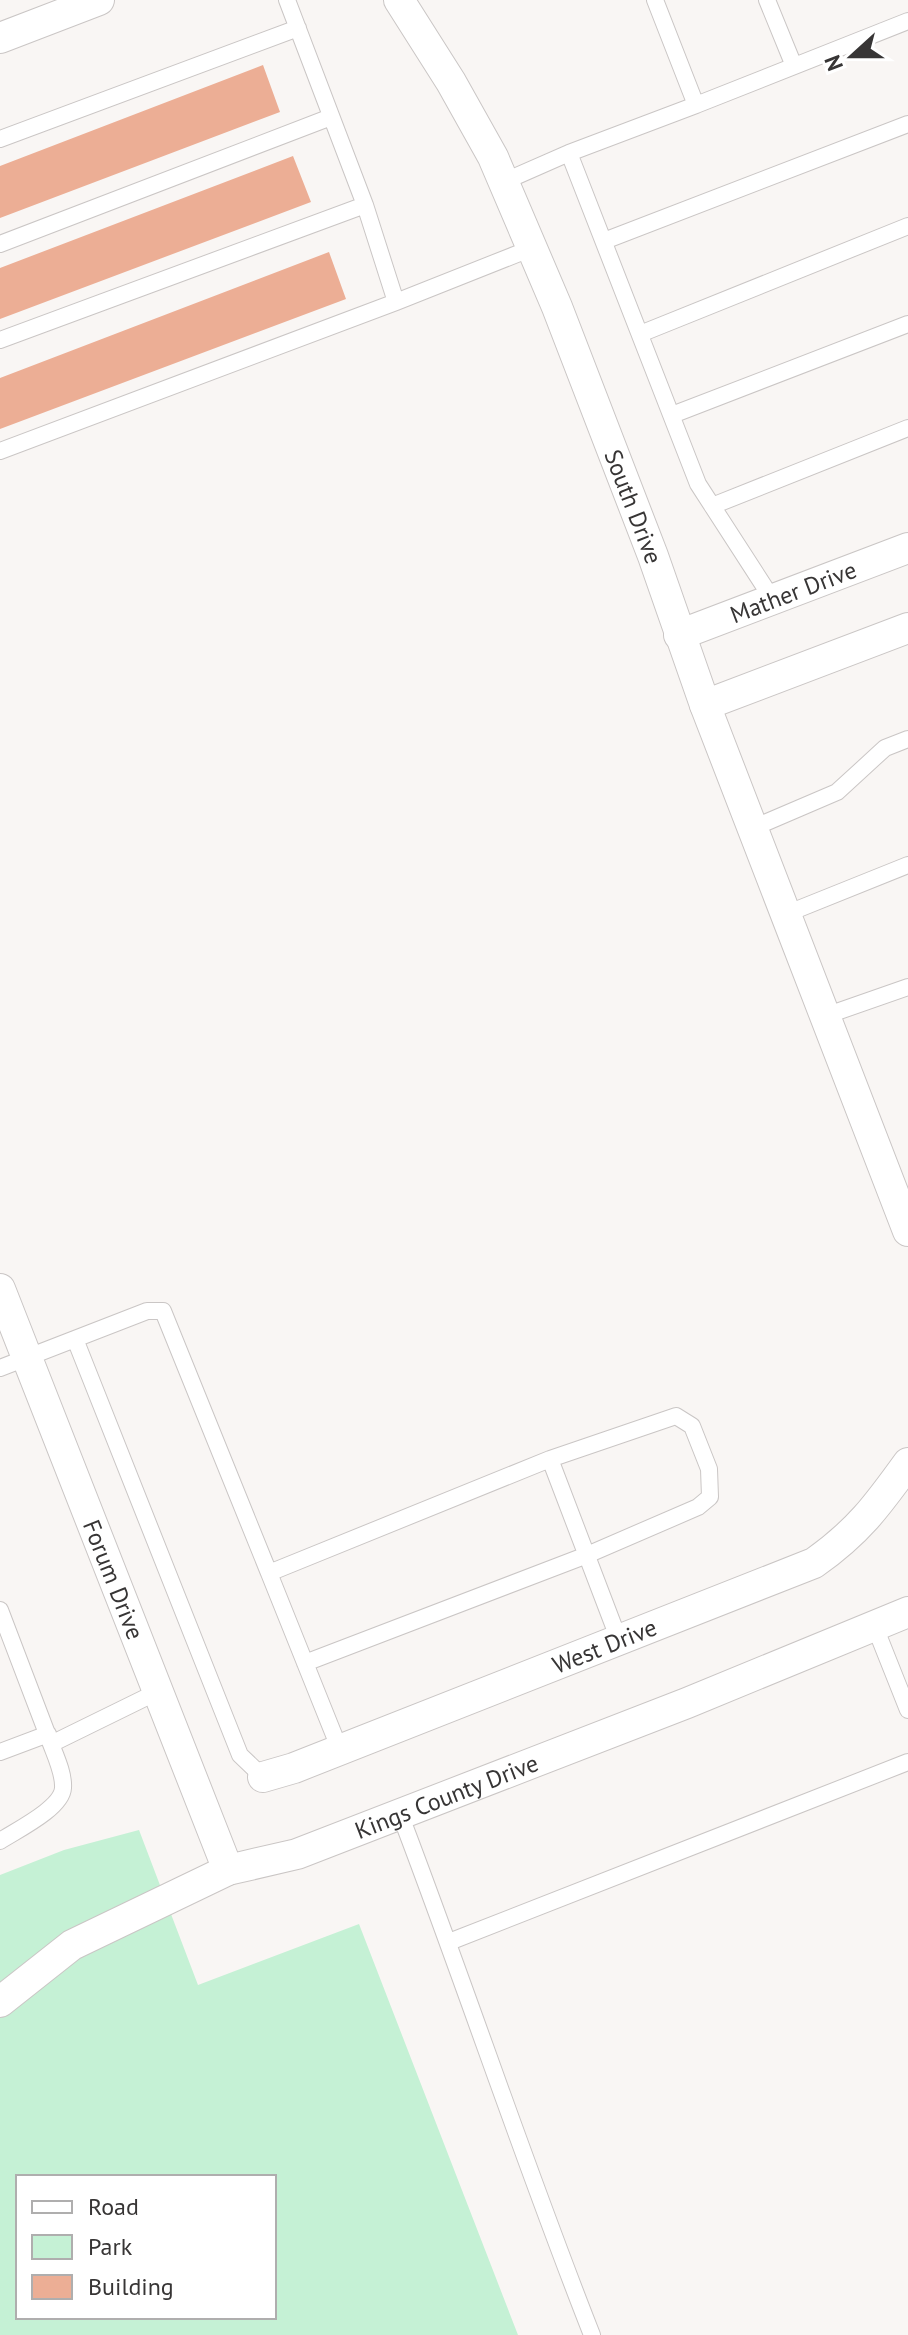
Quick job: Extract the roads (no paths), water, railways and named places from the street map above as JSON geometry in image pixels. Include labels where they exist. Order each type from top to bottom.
[{"type":"street","points":[[0,38],[67,6],[99,0]]},
{"type":"street","name":"South Drive","points":[[399,0],[451,82],[503,182],[557,307],[828,1024]]},
{"type":"street","name":"Mather Drive","points":[[679,635],[908,548]]},
{"type":"street","points":[[705,705],[908,628]]},
{"type":"street","points":[[828,1024],[908,1231]]},
{"type":"street","name":"Forum Drive","points":[[0,1289],[14,1363],[157,1692],[228,1870]]},
{"type":"street","name":"West Drive","points":[[263,1777],[340,1750],[814,1563],[856,1530],[874,1511],[908,1463]]},
{"type":"street","name":"Kings County Drive","points":[[0,2002],[72,1945],[228,1870],[297,1854],[673,1709],[908,1612]]},
{"type":"lane","points":[[287,0],[365,205],[396,302]]},
{"type":"lane","points":[[655,0],[696,105]]},
{"type":"lane","points":[[767,0],[794,66]]},
{"type":"lane","points":[[503,182],[569,153],[908,21]]},
{"type":"lane","points":[[0,139],[298,28]]},
{"type":"lane","points":[[0,244],[331,117]]},
{"type":"lane","points":[[604,241],[908,124]]},
{"type":"lane","points":[[569,153],[698,484],[773,600]]},
{"type":"lane","points":[[0,340],[365,205]]},
{"type":"lane","points":[[640,334],[908,226]]},
{"type":"lane","points":[[0,451],[532,248]]},
{"type":"lane","points":[[672,415],[908,324]]},
{"type":"lane","points":[[712,506],[908,428]]},
{"type":"lane","points":[[753,828],[837,792],[885,748],[908,739]]},
{"type":"lane","points":[[786,914],[908,865]]},
{"type":"lane","points":[[828,1024],[908,987]]},
{"type":"lane","points":[[14,1363],[147,1311],[163,1311],[340,1750]]},
{"type":"lane","points":[[75,1339],[240,1755],[263,1777]]},
{"type":"lane","points":[[269,1573],[550,1459],[676,1416],[692,1426],[709,1469],[710,1497],[698,1507],[587,1555],[305,1663]]},
{"type":"lane","points":[[550,1459],[619,1640]]},
{"type":"lane","points":[[0,1610],[50,1739],[64,1785],[62,1797],[50,1809],[0,1841]]},
{"type":"lane","points":[[875,1627],[908,1710]]},
{"type":"lane","points":[[0,1752],[50,1739],[157,1692]]},
{"type":"lane","points":[[449,1942],[908,1762]]},
{"type":"lane","points":[[400,1814],[592,2335]]}]
